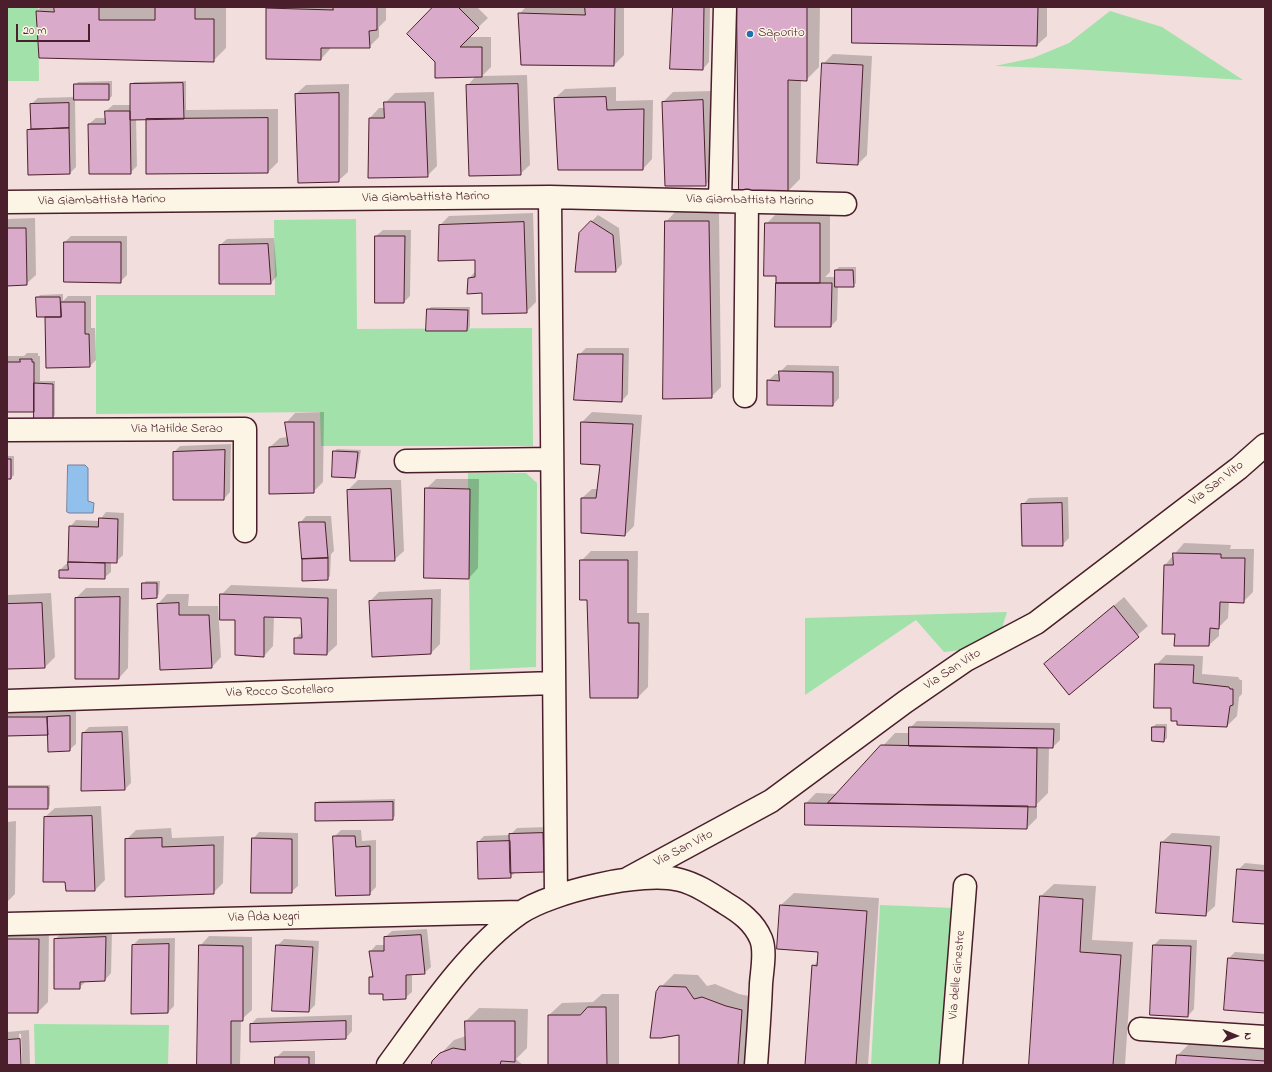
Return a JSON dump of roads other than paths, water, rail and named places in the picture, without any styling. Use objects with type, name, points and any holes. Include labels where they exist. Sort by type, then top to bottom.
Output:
[{"type":"street","points":[[720,200],[725,7]]},
{"type":"street","points":[[550,197],[556,896]]},
{"type":"street","name":"Via Giambattista Marino","points":[[7,202],[550,197],[845,204]]},
{"type":"street","points":[[745,396],[747,201]]},
{"type":"street","name":"Via Matilde Serao","points":[[7,430],[245,429],[245,531]]},
{"type":"street","name":"Via San Vito","points":[[629,878],[771,801],[905,702],[966,660],[1036,623],[1239,468],[1265,445]]},
{"type":"street","points":[[406,461],[552,459]]},
{"type":"street","name":"Via Rocco Scotellaro","points":[[7,701],[554,683]]},
{"type":"street","name":"Via San Vito","points":[[388,1065],[468,961],[494,934],[521,912],[556,896],[629,878],[656,876],[680,880],[714,896],[739,912],[753,925],[761,940],[763,958],[756,1065]]},
{"type":"street","name":"Via delle Ginestre","points":[[951,1065],[965,886]]},
{"type":"street","name":"Via Ada Negri","points":[[7,924],[521,912]]},
{"type":"street","points":[[1140,1029],[1265,1038]]},
{"type":"water","points":[[68,465],[85,465],[88,468],[88,501],[94,503],[93,513],[67,512]]},
{"type":"place","name":"Saporito","points":[[750,34]]}]
